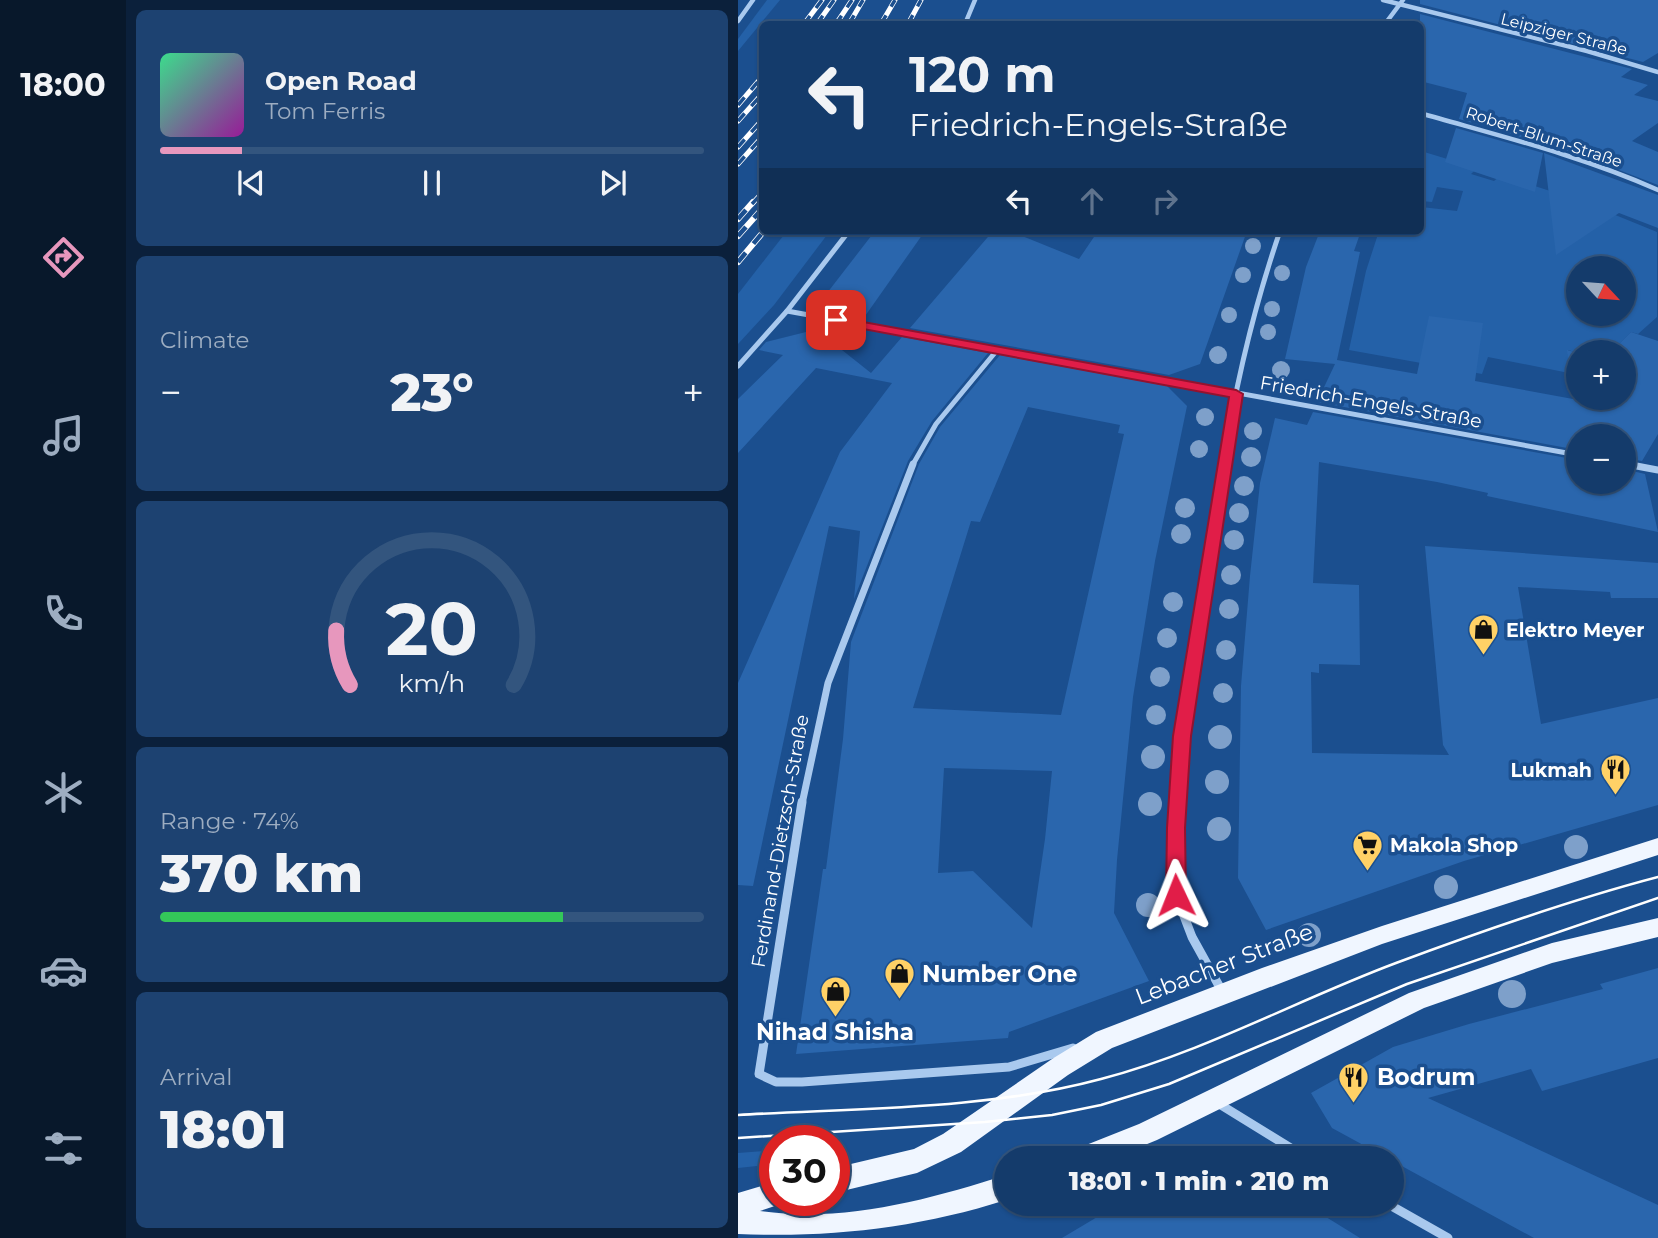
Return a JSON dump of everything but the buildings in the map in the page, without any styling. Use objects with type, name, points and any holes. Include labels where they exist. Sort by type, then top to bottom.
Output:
[{"type":"main road","name":"Lebacher Straße","points":[[850,1177],[917,1161],[952,1143],[1059,1067],[1104,1040],[1381,935],[1657,846]]},
{"type":"main road","points":[[1115,1146],[1417,1000],[1552,953],[1657,927]]},
{"type":"main road","points":[[738,1221],[804,1228],[903,1215],[994,1190]]},
{"type":"main road","points":[[738,1206],[759,1199]]},
{"type":"street","points":[[738,21],[753,0]]},
{"type":"street","points":[[966,21],[975,0]]},
{"type":"street","name":"Leipziger Straße","points":[[1383,0],[1587,51],[1657,72]]},
{"type":"street","points":[[1387,21],[1404,0]]},
{"type":"street","name":"Robert-Blum-Straße","points":[[1424,114],[1577,158],[1616,171],[1657,190]]},
{"type":"street","points":[[738,366],[787,311],[846,235]]},
{"type":"street","points":[[1223,993],[1192,937],[1176,895],[1175,863],[1182,736],[1236,394],[1267,269],[1279,235]]},
{"type":"street","name":"Friedrich-Engels-Straße","points":[[787,311],[1566,453]]},
{"type":"street","name":"Ferdinand-Dietzsch-Straße","points":[[998,349],[936,424],[917,453],[828,683],[808,766],[759,1074],[775,1082],[802,1082],[1009,1067],[1104,1040]]},
{"type":"street","points":[[1636,466],[1657,470]]},
{"type":"street","points":[[1213,1099],[1288,1146]]},
{"type":"street","points":[[1404,1213],[1448,1238]]},
{"type":"shaded area","points":[[767,0],[780,0],[763,21],[759,21],[759,26],[738,51],[738,39]]},
{"type":"shaded area","points":[[1424,152],[1477,168],[1471,174],[1494,181],[1501,175],[1581,201],[1657,232],[1657,317],[1638,334],[1631,332],[1623,340],[1566,340],[1566,372],[1488,357],[1482,374],[1349,350],[1366,271],[1378,235],[1424,235],[1424,207],[1457,211],[1463,191],[1437,187],[1432,202],[1424,201]]},
{"type":"shaded area","points":[[784,235],[827,235],[774,305],[738,344],[738,294]]},
{"type":"shaded area","points":[[759,1151],[759,1166],[738,1168],[738,1153]]},
{"type":"tram line","points":[[738,1115],[967,1102],[1012,1097],[1101,1079],[1177,1055],[1428,951],[1559,906],[1658,877]]},
{"type":"tram line","points":[[738,1138],[985,1122],[1052,1115],[1101,1105],[1169,1084],[1407,984],[1658,898]]},
{"type":"railway","points":[[806,21],[822,0]]},
{"type":"railway","points":[[819,21],[834,0]]},
{"type":"railway","points":[[838,21],[852,0]]},
{"type":"railway","points":[[851,21],[863,0]]},
{"type":"railway","points":[[883,21],[895,0]]},
{"type":"railway","points":[[910,21],[921,0]]},
{"type":"railway","points":[[738,105],[759,80]]},
{"type":"railway","points":[[738,121],[759,97]]},
{"type":"railway","points":[[738,147],[759,123]]},
{"type":"railway","points":[[738,164],[759,140]]},
{"type":"railway","points":[[752,204],[759,196]]},
{"type":"railway","points":[[738,219],[753,202]]},
{"type":"railway","points":[[738,236],[759,212]]},
{"type":"railway","points":[[738,262],[761,235]]},
{"type":"place","name":"Elektro Meyer","points":[[1483,657]]},
{"type":"place","name":"Lukmah","points":[[1615,797]]},
{"type":"place","name":"Makola Shop","points":[[1367,872]]},
{"type":"place","name":"Number One","points":[[899,1001]]},
{"type":"place","name":"Nihad Shisha","points":[[835,1018]]},
{"type":"place","name":"Bodrum","points":[[1354,1104]]},
{"type":"route","points":[[836,320],[1236,394],[1230,418],[1182,736],[1176,828],[1176,895]]}]
